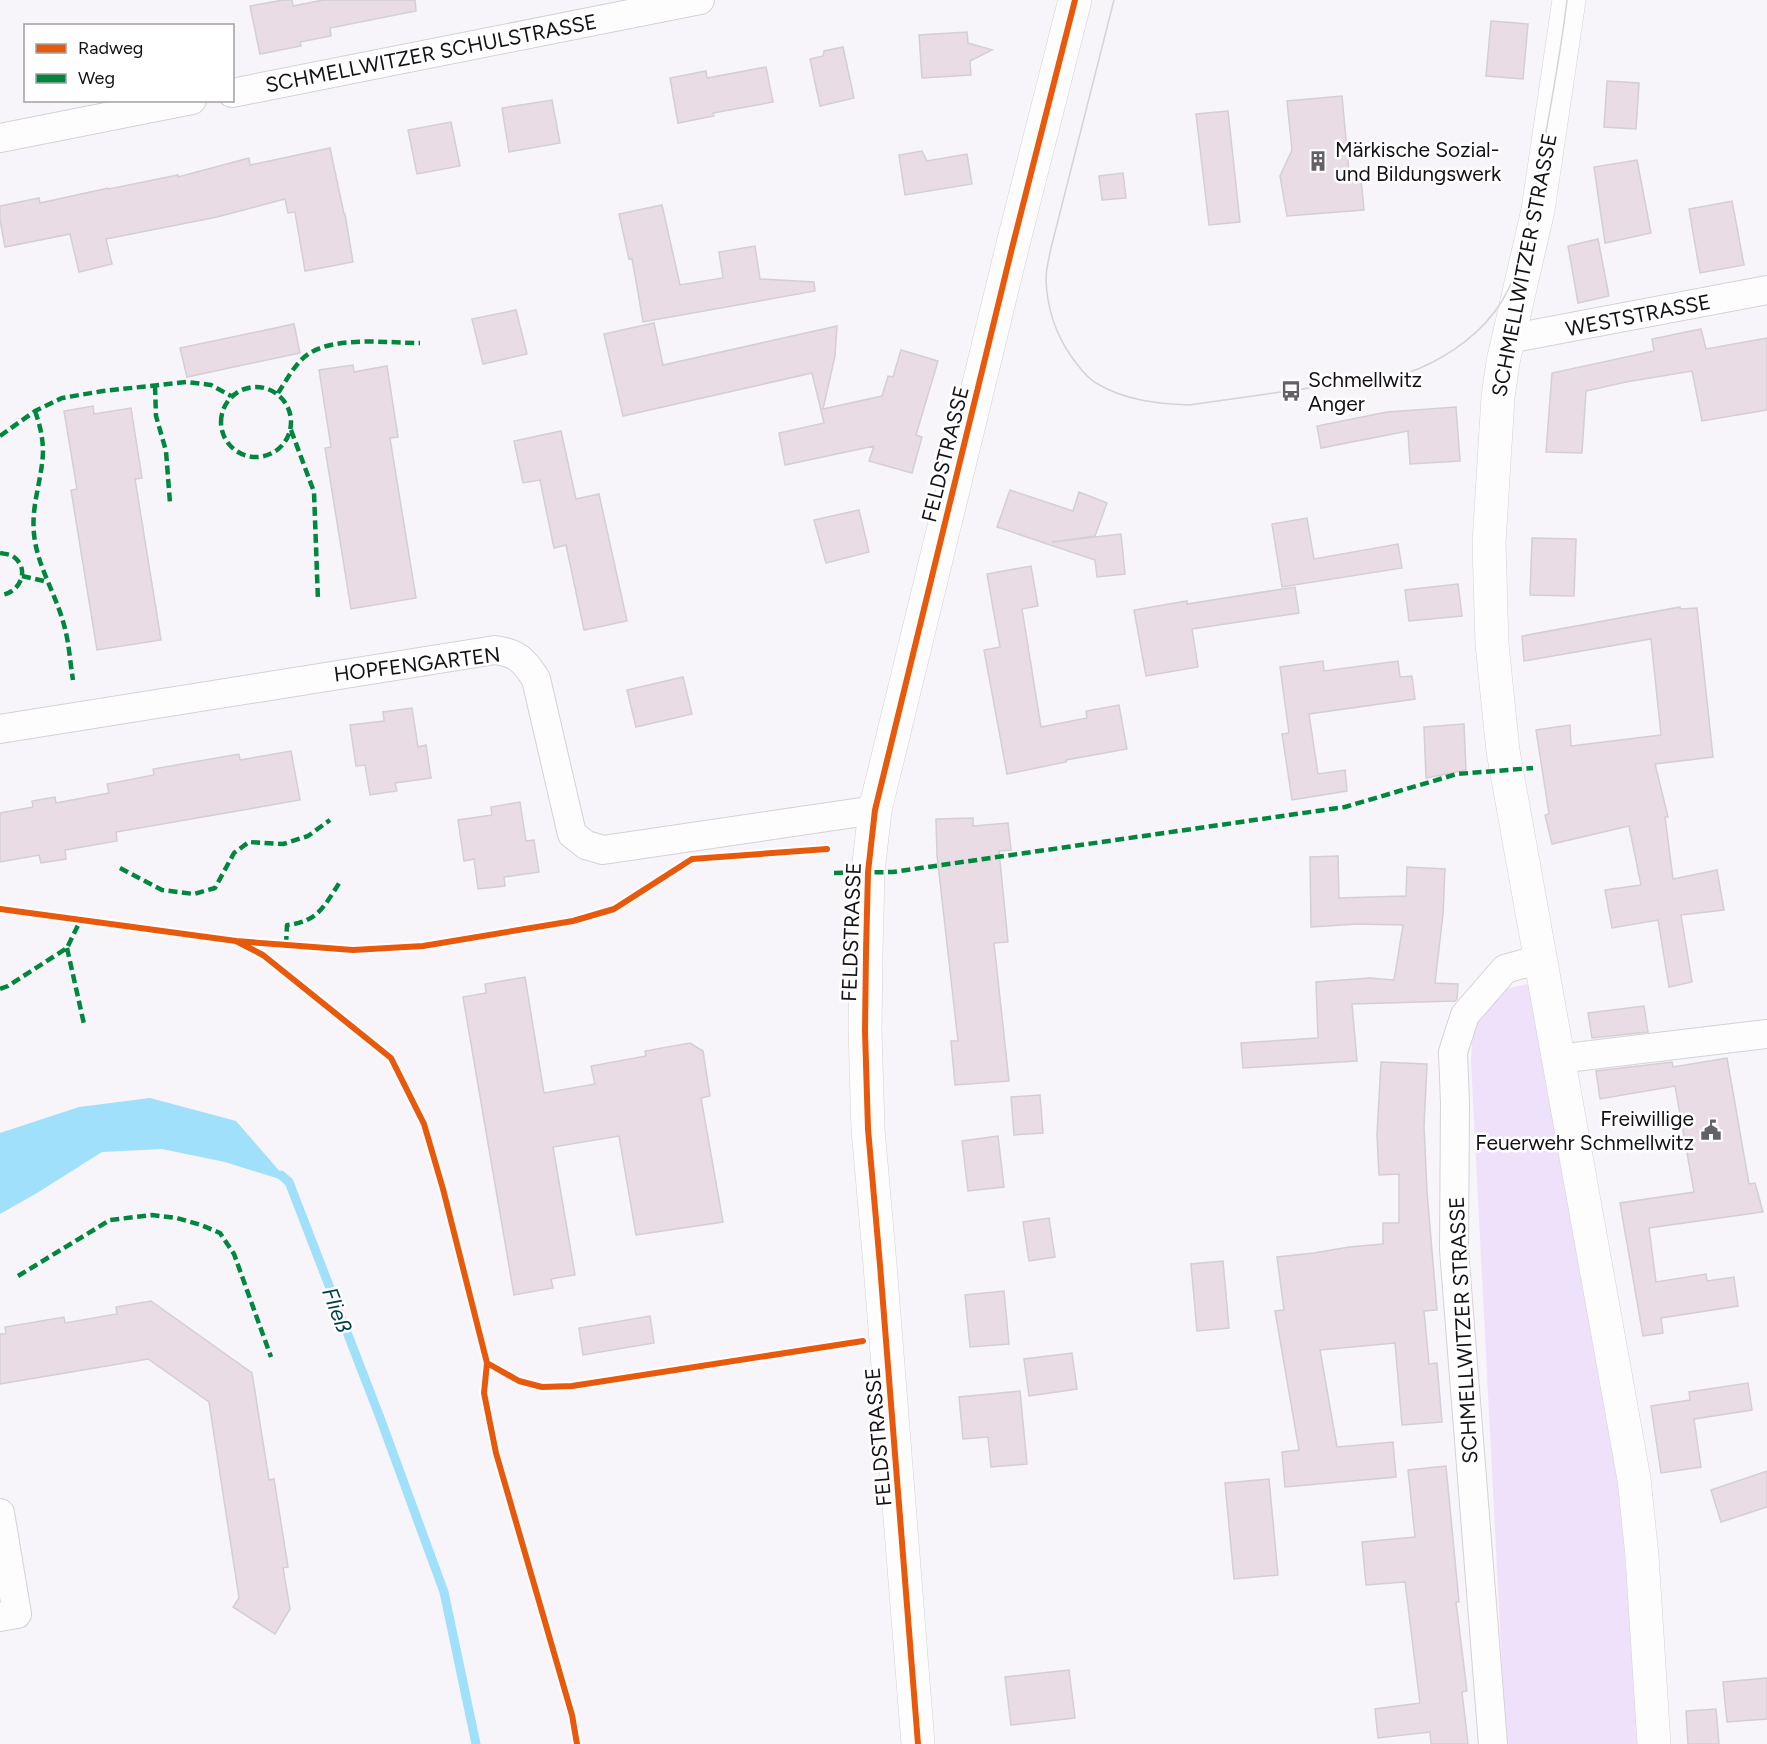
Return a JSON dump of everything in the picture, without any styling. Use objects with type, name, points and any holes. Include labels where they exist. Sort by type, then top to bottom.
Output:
[{"type":"street","name":"SCHMELLWITZER SCHULSTRASSE","points":[[234,93],[700,0]]},
{"type":"street","name":"FELDSTRASSE","points":[[918,1744],[868,1129],[865,1030],[868,872],[875,810],[1075,0]]},
{"type":"street","name":"SCHMELLWITZER STRASSE","points":[[1569,0],[1538,210],[1508,339],[1498,397],[1489,543],[1492,644],[1503,751],[1634,1479],[1642,1556],[1654,1744]]},
{"type":"street","points":[[0,138],[182,102]]},
{"type":"street","name":"WESTSTRASSE","points":[[1508,339],[1767,290]]},
{"type":"street","name":"HOPFENGARTEN","points":[[0,729],[495,650],[508,651],[519,657],[536,679],[572,834],[586,845],[603,850],[875,810]]},
{"type":"street","name":"SCHMELLWITZER STRASSE","points":[[1492,1744],[1454,1250],[1455,1104],[1452,1052],[1465,1016],[1505,969],[1540,960]]},
{"type":"street","points":[[1558,1059],[1767,1034]]},
{"type":"street","points":[[0,1513],[17,1614],[0,1617]]},
{"type":"shaded area","points":[[1527,984],[1535,996],[1619,1485],[1640,1744],[1506,1744],[1471,1062],[1473,1024],[1495,991]]},
{"type":"water","points":[[150,1098],[236,1121],[289,1182],[225,1162],[162,1149],[102,1152],[0,1214],[0,1133],[79,1107]]},
{"type":"building","points":[[292,0],[293,6],[323,0],[415,0],[416,11],[330,28],[331,36],[300,42],[301,46],[260,54],[250,6]]},
{"type":"building","points":[[1491,21],[1528,24],[1523,79],[1486,76]]},
{"type":"building","points":[[967,32],[968,43],[992,50],[970,61],[971,75],[922,78],[919,35]]},
{"type":"building","points":[[843,47],[854,98],[820,106],[810,59],[823,56],[824,51]]},
{"type":"building","points":[[766,67],[773,102],[713,113],[714,116],[678,123],[670,78],[706,71],[707,78]]},
{"type":"building","points":[[1607,81],[1639,83],[1636,129],[1604,127]]},
{"type":"building","name":"Märkische Sozial- und Bildungswerk","points":[[1342,96],[1349,172],[1361,179],[1364,210],[1287,216],[1280,176],[1292,150],[1287,101]]},
{"type":"building","points":[[552,100],[560,143],[509,152],[502,108]]},
{"type":"building","points":[[1228,111],[1240,222],[1209,225],[1196,114]]},
{"type":"building","points":[[451,122],[460,166],[417,174],[408,130]]},
{"type":"building","points":[[330,148],[353,262],[305,271],[295,212],[288,213],[285,199],[217,217],[106,239],[112,264],[79,272],[70,234],[5,247],[0,206],[39,198],[40,203],[108,188],[178,175],[178,177],[249,158],[250,165]]},
{"type":"building","points":[[922,151],[927,161],[967,154],[972,184],[905,195],[899,155]]},
{"type":"building","points":[[1637,160],[1651,233],[1605,243],[1594,167]]},
{"type":"building","points":[[1123,173],[1126,198],[1102,200],[1099,176]]},
{"type":"building","points":[[1732,201],[1744,265],[1700,273],[1689,209]]},
{"type":"building","points":[[662,205],[680,285],[723,278],[719,252],[755,246],[760,279],[814,282],[815,291],[643,322],[632,258],[629,259],[619,214]]},
{"type":"building","points":[[1598,239],[1609,296],[1578,303],[1568,246]]},
{"type":"building","points":[[516,310],[527,354],[483,364],[472,319]]},
{"type":"building","points":[[654,323],[663,365],[837,326],[835,356],[823,409],[882,396],[888,376],[893,377],[901,350],[938,361],[916,435],[922,437],[912,473],[869,461],[874,446],[785,465],[779,433],[824,423],[812,373],[623,416],[604,334]]},
{"type":"building","points":[[294,324],[300,353],[187,377],[180,348]]},
{"type":"building","points":[[1701,329],[1706,349],[1767,338],[1767,410],[1702,421],[1692,371],[1626,382],[1586,391],[1582,453],[1546,452],[1552,373],[1654,351],[1652,339]]},
{"type":"building","points":[[353,365],[354,372],[387,366],[398,437],[390,438],[416,598],[351,609],[325,448],[331,447],[319,370]]},
{"type":"building","points":[[93,406],[94,414],[131,408],[142,478],[135,479],[161,640],[97,650],[71,490],[77,489],[64,411]]},
{"type":"building","points":[[1456,407],[1460,461],[1410,464],[1408,431],[1321,448],[1317,426],[1387,412]]},
{"type":"building","points":[[561,431],[576,499],[599,494],[627,621],[584,630],[566,545],[554,548],[540,480],[523,483],[514,441]]},
{"type":"building","points":[[1010,490],[1073,511],[1079,492],[1107,503],[1095,536],[1052,542],[1121,534],[1125,574],[1097,577],[1095,560],[997,527]]},
{"type":"building","points":[[859,510],[869,552],[826,563],[814,520]]},
{"type":"building","points":[[1307,518],[1314,559],[1398,544],[1402,568],[1282,587],[1272,524]]},
{"type":"building","points":[[1532,538],[1576,539],[1574,596],[1530,595]]},
{"type":"building","points":[[1031,566],[1038,606],[1022,609],[1041,727],[1087,718],[1086,711],[1119,705],[1127,749],[1007,774],[984,650],[1000,647],[987,574]]},
{"type":"building","points":[[1458,584],[1462,616],[1409,621],[1405,590]]},
{"type":"building","points":[[1295,587],[1299,613],[1192,629],[1198,667],[1146,676],[1134,610]]},
{"type":"building","points":[[1680,607],[1680,609],[1697,608],[1713,757],[1655,764],[1668,817],[1665,817],[1673,879],[1717,870],[1724,910],[1681,915],[1692,982],[1669,987],[1658,920],[1612,928],[1605,890],[1641,885],[1629,826],[1552,844],[1545,815],[1549,814],[1536,730],[1570,725],[1571,746],[1661,735],[1651,639],[1524,661],[1522,636]]},
{"type":"building","points":[[1323,661],[1324,671],[1398,661],[1400,677],[1412,676],[1415,699],[1309,714],[1318,774],[1345,770],[1347,791],[1292,800],[1282,734],[1289,733],[1280,667]]},
{"type":"building","points":[[683,677],[692,714],[636,727],[627,690]]},
{"type":"building","points":[[412,708],[418,747],[426,745],[431,778],[395,783],[397,791],[370,795],[365,765],[356,766],[350,725],[384,721],[383,712]]},
{"type":"building","points":[[1464,724],[1466,770],[1426,778],[1424,727]]},
{"type":"building","points":[[291,751],[300,800],[116,832],[117,841],[65,850],[66,859],[41,863],[39,855],[0,862],[0,813],[33,807],[32,801],[55,797],[56,803],[109,793],[107,784],[154,775],[153,769],[239,754],[240,760]]},
{"type":"building","points":[[520,802],[526,841],[534,840],[539,872],[504,877],[505,886],[478,889],[474,859],[464,861],[458,820],[492,815],[491,807]]},
{"type":"building","points":[[973,818],[973,826],[1008,823],[1011,850],[999,851],[1008,942],[994,943],[1009,1081],[955,1085],[951,1041],[958,1041],[937,855],[936,819]]},
{"type":"building","points":[[1338,856],[1339,898],[1406,896],[1407,867],[1445,869],[1443,914],[1435,983],[1458,984],[1457,999],[1455,1001],[1352,1004],[1357,1061],[1243,1068],[1241,1043],[1318,1038],[1316,982],[1370,978],[1394,980],[1403,925],[1358,924],[1311,927],[1310,857]]},
{"type":"building","points":[[525,977],[544,1093],[595,1084],[591,1066],[646,1056],[645,1051],[690,1043],[703,1051],[710,1096],[701,1098],[723,1222],[636,1235],[619,1136],[553,1147],[575,1275],[551,1279],[553,1288],[514,1295],[463,997],[486,993],[485,984]]},
{"type":"building","points":[[1644,1006],[1648,1032],[1592,1038],[1588,1013]]},
{"type":"building","points":[[1727,1058],[1749,1184],[1755,1183],[1763,1212],[1649,1228],[1656,1282],[1706,1274],[1707,1281],[1734,1277],[1738,1306],[1661,1318],[1663,1333],[1643,1336],[1620,1203],[1694,1192],[1675,1086],[1600,1099],[1596,1071],[1672,1062],[1673,1067]]},
{"type":"building","points":[[1381,1062],[1427,1064],[1424,1126],[1437,1310],[1424,1311],[1429,1364],[1437,1363],[1442,1422],[1402,1425],[1395,1343],[1320,1350],[1337,1447],[1393,1442],[1396,1477],[1285,1487],[1282,1452],[1299,1450],[1275,1311],[1284,1310],[1277,1257],[1383,1244],[1383,1223],[1399,1223],[1399,1174],[1379,1175],[1377,1135]]},
{"type":"building","points":[[1040,1095],[1043,1133],[1014,1135],[1011,1097]]},
{"type":"building","points":[[998,1136],[1004,1187],[968,1191],[962,1141]]},
{"type":"building","points":[[1049,1218],[1055,1257],[1029,1261],[1023,1222]]},
{"type":"building","points":[[1223,1261],[1229,1328],[1197,1331],[1191,1264]]},
{"type":"building","points":[[1004,1291],[1009,1344],[970,1347],[965,1295]]},
{"type":"building","points":[[151,1301],[252,1373],[269,1480],[274,1479],[288,1567],[283,1568],[290,1609],[275,1634],[233,1607],[239,1598],[209,1402],[148,1359],[0,1384],[0,1334],[6,1334],[5,1327],[64,1317],[65,1323],[117,1314],[116,1307]]},
{"type":"building","points":[[650,1316],[654,1343],[583,1355],[579,1328]]},
{"type":"building","points":[[1072,1353],[1077,1389],[1029,1396],[1024,1359]]},
{"type":"building","points":[[1748,1383],[1752,1410],[1694,1419],[1701,1467],[1661,1473],[1651,1406],[1690,1400],[1689,1392]]},
{"type":"building","points":[[1020,1391],[1027,1464],[991,1467],[988,1437],[963,1439],[959,1397]]},
{"type":"building","points":[[1446,1466],[1459,1602],[1456,1602],[1467,1691],[1462,1692],[1468,1744],[1431,1744],[1430,1732],[1378,1738],[1375,1709],[1420,1703],[1405,1582],[1366,1585],[1362,1542],[1415,1537],[1408,1470]]},
{"type":"building","points":[[1767,1471],[1767,1507],[1721,1522],[1711,1490]]},
{"type":"building","points":[[1269,1479],[1278,1575],[1234,1579],[1225,1483]]},
{"type":"building","points":[[1069,1670],[1075,1718],[1011,1725],[1005,1677]]},
{"type":"building","points":[[1767,1678],[1767,1719],[1727,1722],[1723,1682]]},
{"type":"building","points":[[1716,1709],[1719,1744],[1688,1744],[1686,1711]]},
{"type":"waterway","name":"Fließ","points":[[281,1175],[289,1182],[444,1592],[476,1744]]},
{"type":"tram line","points":[[1114,0],[1051,248],[1046,275],[1048,300],[1056,329],[1065,347],[1092,381],[1129,397],[1165,404],[1189,405],[1399,375],[1418,369],[1454,350],[1486,323],[1510,286],[1526,240],[1554,88],[1567,0]]},
{"type":"marked path","points":[[278,393],[300,361],[321,348],[348,342],[420,343]]},
{"type":"marked path","points":[[0,436],[35,411],[62,398],[187,382],[211,385],[231,396]]},
{"type":"marked path","points":[[155,386],[156,416],[166,451],[170,503]]},
{"type":"marked path","points":[[263,387],[276,393],[285,402],[289,408],[291,422],[289,436],[281,447],[270,455],[249,457],[231,447],[223,436],[221,415],[231,397],[242,389],[263,387]]},
{"type":"marked path","points":[[35,411],[41,432],[43,452],[34,513],[34,534],[39,557],[64,625],[73,680]]},
{"type":"marked path","points":[[291,430],[314,492],[318,601]]},
{"type":"marked path","points":[[0,553],[14,557],[22,568],[17,586],[7,594],[0,595]]},
{"type":"marked path","points":[[22,576],[48,582]]},
{"type":"marked path","points":[[834,873],[893,872],[1345,807],[1457,774],[1533,768]]},
{"type":"marked path","points":[[120,868],[162,890],[194,894],[215,888],[234,853],[249,842],[283,844],[308,836],[330,820]]},
{"type":"marked path","points":[[286,945],[287,925],[313,916],[340,882]]},
{"type":"marked path","points":[[0,989],[67,948],[81,919]]},
{"type":"marked path","points":[[67,948],[84,1024]]},
{"type":"marked path","points":[[18,1276],[110,1220],[152,1215],[177,1218],[201,1225],[220,1233],[234,1254],[271,1357]]},
{"type":"cycle path","points":[[918,1744],[868,1129],[865,1031],[868,872],[875,810],[1075,0]]},
{"type":"cycle path","points":[[0,909],[236,941],[353,950],[423,946],[573,921],[614,909],[692,859],[827,849]]},
{"type":"cycle path","points":[[236,941],[263,955],[391,1058],[424,1124],[443,1189],[487,1363],[484,1393],[496,1453],[572,1715],[577,1744]]},
{"type":"cycle path","points":[[487,1363],[519,1381],[542,1387],[572,1386],[863,1341]]},
{"type":"place","name":"Märkische Sozial- und Bildungswerk","points":[[1318,161]]},
{"type":"place","name":"Schmellwitz Anger","points":[[1291,391]]},
{"type":"place","name":"Freiwillige Feuerwehr Schmellwitz","points":[[1711,1130]]}]
